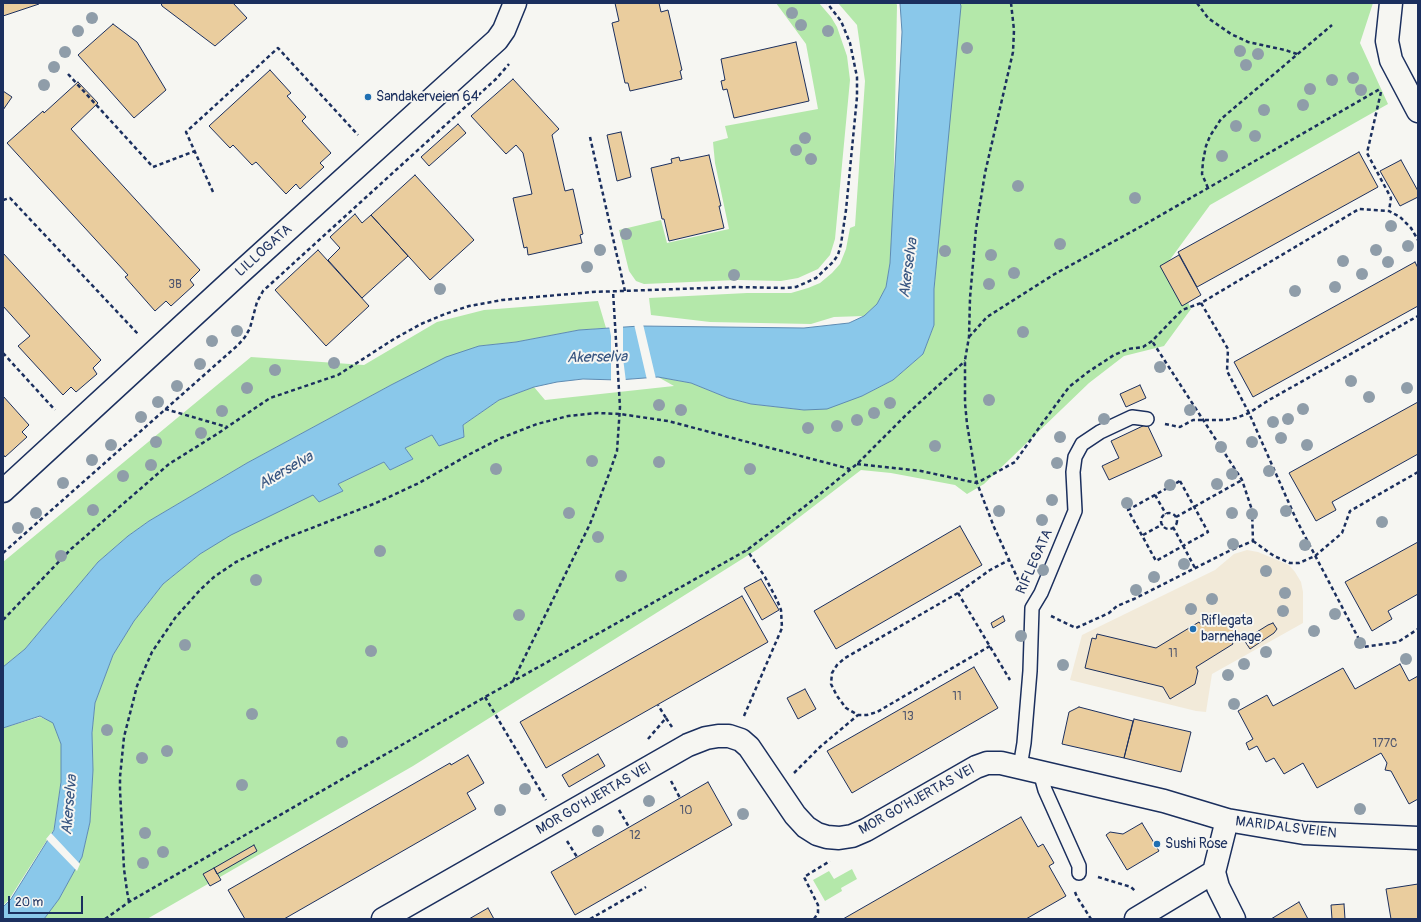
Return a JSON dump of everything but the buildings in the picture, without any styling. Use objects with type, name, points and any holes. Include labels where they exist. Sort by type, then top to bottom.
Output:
[{"type":"street","name":"LILLOGATA","points":[[3,491],[492,44],[504,30],[515,3]]},
{"type":"street","points":[[1391,3],[1387,41],[1391,60],[1418,111]]},
{"type":"street","name":"MOR GO’HJERTAS VEI","points":[[383,919],[688,745],[706,738],[730,736],[740,740],[749,747],[758,758],[795,816],[816,834],[833,838],[852,836],[866,830],[976,767],[987,763],[1001,763],[1164,801],[1227,820]]},
{"type":"street","name":"MARIDALSVEIEN","points":[[1214,872],[1227,820],[1304,833],[1418,838]]},
{"type":"street","points":[[1142,916],[1214,872],[1218,887],[1234,919]]},
{"type":"lane","name":"RIFLEGATA","points":[[1030,770],[1027,710],[1032,608],[1041,593],[1075,511],[1073,472],[1075,457],[1082,444],[1100,432],[1132,417],[1147,419]]},
{"type":"lane","points":[[1030,770],[1045,790],[1079,866],[1079,873]]},
{"type":"path","points":[[3,620],[71,549],[169,464],[227,428],[270,398],[338,375],[400,335],[421,324],[469,306],[502,300],[613,291],[736,287],[785,288],[806,284],[816,278],[825,271],[838,255],[844,229],[857,97],[854,61],[846,32],[841,21],[827,3]]},
{"type":"path","points":[[1011,3],[1014,30],[1013,52],[985,173],[976,229],[970,298],[969,337],[965,360],[965,403],[967,424],[977,483],[994,527],[1032,608],[1076,628],[1109,613],[1117,606],[1134,599],[1229,551],[1253,541]]},
{"type":"path","points":[[1196,3],[1208,18],[1231,34],[1248,42],[1297,54]]},
{"type":"path","points":[[1208,188],[1202,174],[1202,161],[1206,146],[1214,128],[1230,111],[1332,25]]},
{"type":"path","points":[[213,192],[186,132],[278,48],[358,136]]},
{"type":"path","points":[[3,553],[245,337],[250,328],[256,302],[263,291],[496,79],[509,64]]},
{"type":"path","points":[[68,74],[153,167],[194,151]]},
{"type":"path","points":[[969,337],[987,317],[1053,275],[1381,89],[1367,153],[1391,198],[1389,211]]},
{"type":"path","points":[[590,137],[625,291]]},
{"type":"path","points":[[3,200],[10,198],[154,353]]},
{"type":"path","points":[[857,464],[921,471],[977,483],[1015,462],[1040,425],[1069,387],[1088,372],[1114,355],[1128,349],[1143,347],[1152,341],[1182,310],[1201,303],[1360,209],[1389,211],[1400,217],[1411,228],[1418,240]]},
{"type":"path","points":[[513,682],[590,524],[610,474],[617,451],[620,407],[613,291]]},
{"type":"path","points":[[1201,303],[1228,349],[1227,371],[1249,413],[1296,519],[1363,647],[1398,642],[1418,629]]},
{"type":"path","points":[[1147,419],[1156,420],[1168,426],[1180,427],[1193,420],[1203,421],[1236,418],[1249,413],[1269,400],[1418,316]]},
{"type":"path","points":[[1152,341],[1242,480],[1252,510],[1253,541]]},
{"type":"path","points":[[3,353],[59,415]]},
{"type":"path","points":[[105,919],[129,902],[485,697],[747,550],[804,507],[857,464],[906,415],[965,360]]},
{"type":"path","points":[[165,409],[227,428]]},
{"type":"path","points":[[129,902],[124,870],[120,790],[122,750],[126,726],[137,686],[152,652],[175,618],[200,590],[224,569],[247,556],[286,538],[409,488],[470,454],[517,431],[556,418],[568,416],[597,413],[620,414],[668,421],[850,469]]},
{"type":"path","points":[[1253,541],[1274,556],[1290,563],[1299,563],[1315,556],[1342,533],[1350,511],[1418,472]]},
{"type":"path","points":[[1176,517],[1242,480]]},
{"type":"path","points":[[1180,481],[1194,507],[1208,532],[1156,560],[1128,510],[1180,481]]},
{"type":"path","points":[[1155,495],[1166,514]]},
{"type":"path","points":[[1170,513],[1176,517],[1176,524],[1173,527],[1166,528],[1163,524],[1162,517],[1170,513]]},
{"type":"path","points":[[1143,535],[1163,524]]},
{"type":"path","points":[[1173,527],[1195,568]]},
{"type":"path","points":[[743,718],[782,628],[781,610],[777,600],[765,577],[747,550]]},
{"type":"path","points":[[990,646],[877,712],[867,715],[858,715],[846,708],[837,696],[832,684],[832,673],[837,665],[845,658],[958,593],[990,570],[1009,560]]},
{"type":"path","points":[[958,593],[1027,710]]},
{"type":"path","points":[[485,697],[549,805]]},
{"type":"path","points":[[658,705],[670,726]]},
{"type":"path","points":[[790,778],[820,747],[858,715]]},
{"type":"path","points":[[647,740],[666,718]]},
{"type":"path","points":[[670,781],[680,798]]},
{"type":"path","points":[[616,805],[629,827]]},
{"type":"path","points":[[564,836],[577,857]]},
{"type":"path","points":[[814,919],[818,913],[818,905],[804,877],[834,859]]},
{"type":"path","points":[[1091,919],[1077,897],[1074,884],[1079,873],[1131,887],[1136,892],[1142,916]]},
{"type":"path","points":[[590,919],[646,887]]},
{"type":"shaded area","name":"Riflegata barnehage","points":[[1247,550],[1258,552],[1289,565],[1295,572],[1301,582],[1303,592],[1303,623],[1212,674],[1206,712],[1196,711],[1070,680],[1082,635],[1215,570],[1234,554]]},
{"type":"green space","points":[[776,3],[819,3],[837,27],[847,56],[850,80],[835,239],[830,255],[818,269],[798,278],[781,281],[737,280],[644,284],[636,281],[629,271],[619,230],[661,220],[667,243],[729,229],[715,163],[713,142],[728,138],[725,126],[818,109],[806,44]]},
{"type":"green space","points":[[838,3],[896,3],[897,5],[893,215],[890,263],[886,287],[877,304],[864,316],[834,317],[811,324],[710,322],[651,315],[649,298],[747,293],[791,293],[820,283],[840,264],[846,249],[850,228],[855,226],[865,81],[857,25]]},
{"type":"green space","points":[[960,3],[1373,3],[1360,43],[1388,104],[1210,205],[1169,261],[1191,309],[1164,346],[1124,356],[1089,383],[984,484],[967,494],[955,485],[891,473],[861,470],[758,549],[413,766],[147,919],[44,919],[59,899],[82,857],[90,822],[93,770],[92,734],[95,703],[113,655],[134,621],[163,584],[200,554],[231,534],[313,494],[319,502],[343,491],[338,484],[384,462],[390,470],[413,459],[405,448],[433,435],[439,446],[464,436],[463,425],[499,400],[534,387],[545,400],[674,386],[658,377],[691,383],[728,398],[751,404],[804,410],[862,396],[893,380],[923,354],[934,325],[934,289]]},
{"type":"green space","points":[[598,301],[606,328],[579,330],[516,342],[479,346],[391,385],[247,463],[149,521],[128,536],[98,562],[25,649],[3,667],[3,562],[251,357],[364,365],[437,322],[484,310]]},
{"type":"green space","points":[[40,717],[53,722],[61,743],[61,781],[54,829],[10,898],[3,906],[3,728]]},
{"type":"green space","points":[[852,869],[857,879],[841,888],[842,891],[825,901],[813,880],[829,871],[834,879]]},
{"type":"water","name":"Akerselva","points":[[900,3],[960,3],[961,6],[934,289],[934,325],[923,354],[893,380],[862,396],[827,409],[804,410],[751,404],[728,398],[691,383],[658,377],[618,380],[583,379],[557,382],[534,387],[499,400],[463,425],[464,437],[439,446],[432,435],[405,448],[413,459],[390,470],[384,462],[338,484],[343,491],[319,502],[313,495],[231,535],[200,554],[163,584],[134,621],[113,655],[95,703],[92,733],[93,770],[90,822],[82,857],[59,899],[44,919],[3,919],[3,907],[11,899],[54,830],[61,782],[61,744],[53,723],[40,716],[3,728],[3,667],[25,649],[98,562],[128,536],[149,521],[247,463],[391,385],[446,357],[479,346],[516,342],[579,330],[640,326],[804,328],[849,323],[864,316],[877,304],[886,287],[890,263],[902,32]]},
{"type":"pier","points":[[634,324],[643,324],[656,379],[647,380]]},
{"type":"pier","points":[[623,325],[623,358],[626,382],[611,382],[611,336],[609,326]]},
{"type":"pier","points":[[51,833],[80,864],[77,871],[46,839]]},
{"type":"place","name":"Sandakerveien 64","points":[[368,97]]},
{"type":"place","name":"Riflegata barnehage","points":[[1193,629]]},
{"type":"place","name":"Sushi Rose","points":[[1157,844]]}]
